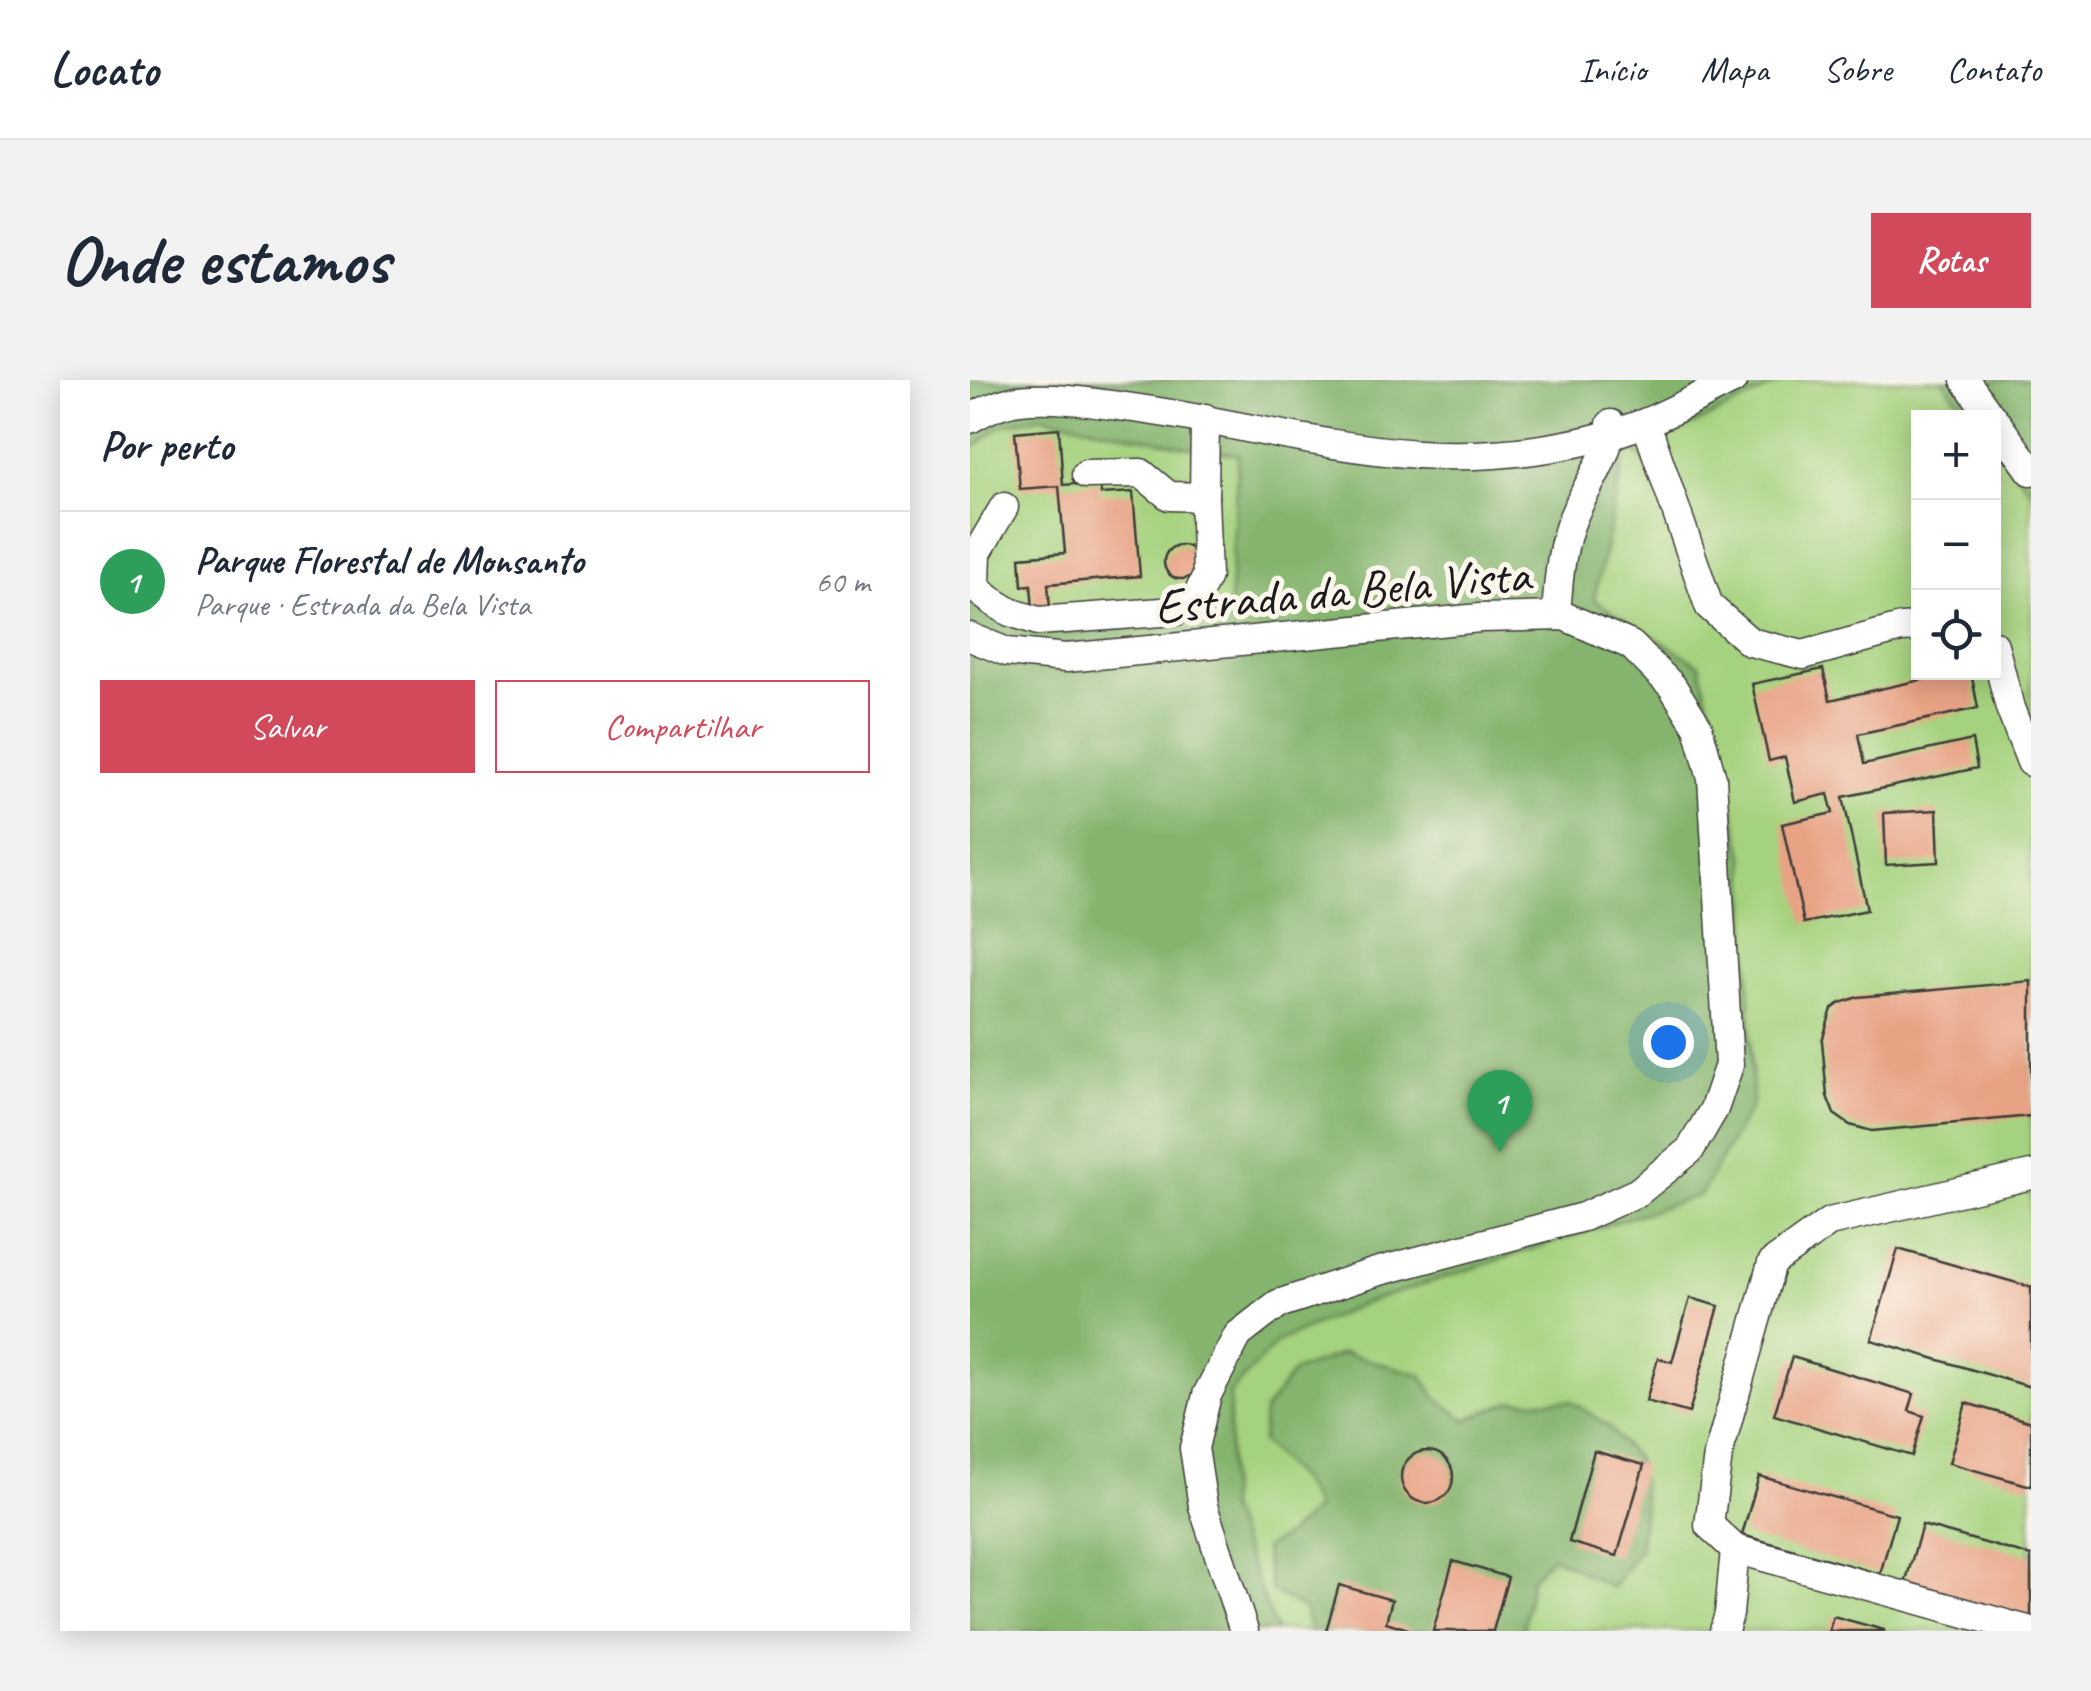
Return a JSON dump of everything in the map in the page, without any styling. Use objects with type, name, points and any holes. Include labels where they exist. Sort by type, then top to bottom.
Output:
[{"type":"street","points":[[970,418],[992,406],[1018,400],[1084,401],[1205,418],[1355,449],[1422,455],[1526,449],[1646,422],[1734,380]]},
{"type":"street","points":[[1965,380],[1987,410]]},
{"type":"street","points":[[1004,507],[977,553],[976,582],[980,592],[992,602],[1038,621],[1176,611],[1196,598],[1207,576],[1205,418]]},
{"type":"street","points":[[1646,422],[1709,606],[1750,642],[1803,655],[1911,627]]},
{"type":"street","points":[[1556,616],[1562,552],[1569,526],[1611,429]]},
{"type":"street","points":[[2001,429],[2031,471]]},
{"type":"street","points":[[1086,474],[1141,473],[1169,496],[1204,497]]},
{"type":"street","name":"Estrada da Bela Vista","points":[[970,637],[1007,652],[1066,658],[1480,618],[1556,616],[1576,620],[1631,645],[1672,686],[1698,727],[1712,778],[1730,1065],[1714,1109],[1690,1150],[1638,1192],[1583,1217],[1376,1272],[1278,1304],[1238,1334],[1207,1395],[1194,1448],[1203,1506],[1244,1631]]},
{"type":"street","points":[[2001,673],[2031,762]]},
{"type":"street","points":[[2031,1175],[1829,1222],[1772,1263],[1718,1455],[1710,1525],[1735,1549],[2031,1631]]},
{"type":"street","points":[[1724,1631],[1735,1549]]},
{"type":"green space","points":[[970,380],[2031,380],[2031,1631],[970,1631]]},
{"type":"green space","points":[[970,380],[1786,380],[1668,437],[1667,466],[1652,470],[1635,451],[1625,455],[1594,600],[1700,665],[1745,859],[1753,1103],[1700,1195],[1362,1304],[1278,1341],[1230,1393],[1228,1508],[1276,1631],[970,1631],[970,593],[1066,633],[1229,616],[1238,454],[1205,451],[1042,416],[1000,426],[970,451]]},
{"type":"green space","points":[[1942,380],[2031,380],[2031,492],[2001,455],[2001,410],[1966,410]]},
{"type":"green space","points":[[1344,1353],[1422,1375],[1436,1398],[1466,1420],[1512,1401],[1571,1401],[1608,1426],[1638,1462],[1644,1504],[1639,1550],[1612,1588],[1552,1556],[1531,1579],[1523,1631],[1310,1631],[1304,1609],[1271,1591],[1264,1548],[1286,1536],[1316,1509],[1301,1482],[1262,1442],[1264,1411],[1294,1371]]},
{"type":"building","points":[[1059,428],[1063,485],[1100,482],[1101,494],[1133,492],[1140,576],[1048,584],[1050,609],[1033,610],[1031,585],[1022,586],[1020,557],[1065,553],[1059,486],[1020,489],[1015,432]]},
{"type":"building","points":[[1181,545],[1193,550],[1198,562],[1193,574],[1181,579],[1169,574],[1164,562],[1169,550]]},
{"type":"building","points":[[1823,669],[1830,700],[1921,680],[1973,680],[1978,708],[1858,734],[1864,764],[1972,740],[1977,768],[1843,797],[1867,910],[1804,923],[1782,824],[1833,813],[1828,794],[1795,802],[1785,757],[1769,761],[1752,684]]},
{"type":"building","points":[[1937,810],[1939,862],[1886,865],[1884,813]]},
{"type":"building","points":[[2031,981],[2031,1116],[1872,1131],[1850,1125],[1834,1114],[1827,1096],[1822,1041],[1832,1009],[1840,1003],[1858,997]]},
{"type":"building","points":[[1898,1249],[2031,1287],[2031,1387],[1871,1340]]},
{"type":"building","points":[[1690,1298],[1719,1306],[1689,1413],[1646,1401],[1658,1358],[1672,1362]]},
{"type":"building","points":[[1792,1357],[1914,1394],[1909,1411],[1924,1416],[1912,1456],[1774,1415]]},
{"type":"building","points":[[1966,1403],[2031,1422],[2031,1486],[1949,1463]]},
{"type":"building","points":[[1427,1451],[1446,1458],[1453,1477],[1446,1496],[1427,1503],[1408,1496],[1401,1477],[1408,1458]]},
{"type":"building","points":[[1594,1451],[1644,1465],[1617,1556],[1569,1542]]},
{"type":"building","points":[[1759,1476],[1897,1515],[1880,1574],[1742,1535]]},
{"type":"building","points":[[1922,1525],[2031,1556],[2031,1620],[1905,1584]]},
{"type":"building","points":[[1453,1561],[1508,1577],[1493,1631],[1433,1631]]},
{"type":"building","points":[[1339,1585],[1392,1600],[1386,1622],[1414,1631],[1326,1631]]},
{"type":"building","points":[[1833,1616],[1884,1630],[1884,1631],[1829,1631]]},
{"type":"place","name":"Parque Florestal de Monsanto","points":[[1500,1152]]}]
